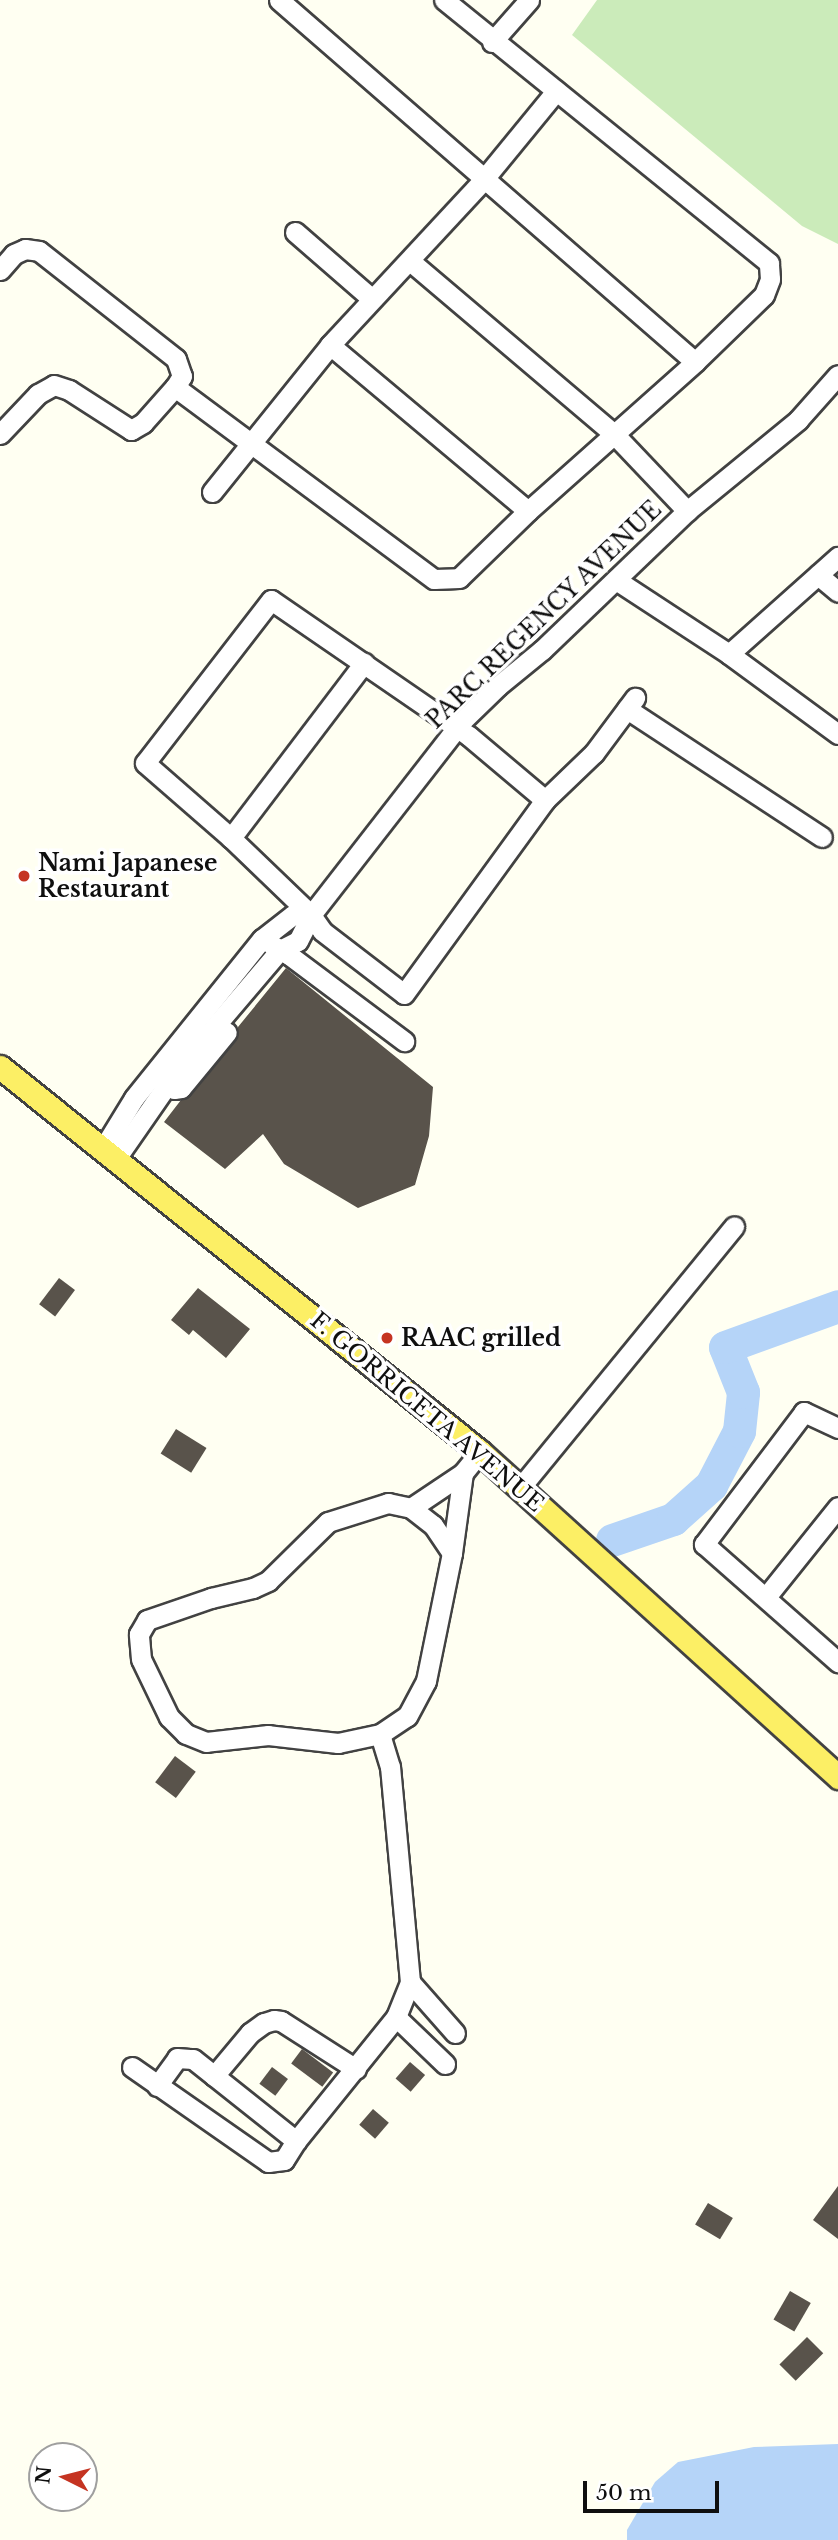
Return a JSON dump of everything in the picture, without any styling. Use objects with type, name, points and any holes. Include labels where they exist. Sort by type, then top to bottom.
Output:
[{"type":"main road","name":"F. GORRICETA AVENUE","points":[[0,1066],[480,1452],[838,1777]]},
{"type":"street","points":[[279,0],[695,362]]},
{"type":"street","points":[[175,387],[433,579],[459,578],[528,511],[695,362],[764,295],[771,279],[769,263],[492,42],[444,0]]},
{"type":"street","points":[[492,42],[529,0]]},
{"type":"street","points":[[212,492],[330,345],[484,179],[556,91]]},
{"type":"street","points":[[295,232],[371,298]]},
{"type":"street","points":[[0,270],[14,254],[25,249],[38,251],[176,359],[182,376],[143,423],[131,429],[69,390],[54,386],[37,394],[0,434]]},
{"type":"street","points":[[410,261],[615,435],[688,511]]},
{"type":"street","points":[[330,345],[528,511]]},
{"type":"street","name":"PARC REGENCY AVENUE","points":[[161,1079],[181,1088],[192,1076],[284,952],[298,941],[311,915],[458,728],[498,686],[542,650],[688,511],[798,420],[838,376]]},
{"type":"street","points":[[729,654],[838,557]]},
{"type":"street","points":[[818,575],[838,592]]},
{"type":"street","points":[[616,580],[729,654],[838,734]]},
{"type":"street","points":[[545,800],[458,728],[271,600],[145,763],[231,838],[311,915],[322,931],[404,994],[545,800],[594,753],[631,703],[822,837]]},
{"type":"street","points":[[231,838],[364,663]]},
{"type":"street","points":[[110,1152],[262,939],[293,915],[311,915]]},
{"type":"street","points":[[262,939],[284,952],[404,1041]]},
{"type":"street","points":[[520,1488],[734,1227]]},
{"type":"street","points":[[835,1654],[704,1544],[804,1412],[838,1428]]},
{"type":"street","points":[[411,1508],[463,1473],[480,1452]]},
{"type":"street","points":[[453,1553],[433,1525],[411,1508],[388,1503],[328,1522],[268,1581],[147,1620],[139,1634],[141,1659],[169,1717],[186,1734],[206,1742],[268,1735],[338,1743],[380,1734],[407,1716],[426,1681],[453,1553],[463,1473]]},
{"type":"street","points":[[765,1597],[838,1507]]},
{"type":"street","points":[[132,2067],[268,2162],[284,2160],[296,2140],[396,2017],[410,1982],[390,1767],[380,1734]]},
{"type":"street","points":[[410,1982],[456,2033]]},
{"type":"street","points":[[396,2017],[445,2064]]},
{"type":"street","points":[[214,2076],[250,2033],[264,2023],[274,2020],[281,2021],[356,2068]]},
{"type":"street","points":[[157,2086],[177,2058],[193,2059],[296,2140]]},
{"type":"green space","points":[[597,0],[838,0],[838,244],[802,226],[572,35]]},
{"type":"water","points":[[838,2444],[838,2540],[627,2540],[627,2530],[655,2482],[678,2462],[754,2447]]},
{"type":"building","points":[[286,968],[433,1087],[429,1136],[415,1185],[358,1208],[284,1164],[263,1134],[225,1169],[164,1122],[181,1100],[190,1096],[236,1040],[238,1027]]},
{"type":"building","points":[[59,1278],[75,1290],[55,1316],[39,1304]]},
{"type":"building","points":[[198,1288],[250,1329],[226,1358],[193,1330],[189,1335],[171,1320]]},
{"type":"building","points":[[176,1429],[207,1448],[191,1473],[161,1454]]},
{"type":"building","points":[[175,1756],[196,1772],[176,1798],[155,1782]]},
{"type":"building","points":[[302,2049],[333,2072],[322,2087],[291,2063]]},
{"type":"building","points":[[410,2062],[425,2075],[411,2092],[396,2079]]},
{"type":"building","points":[[272,2067],[288,2079],[275,2096],[259,2084]]},
{"type":"building","points":[[373,2109],[389,2123],[375,2139],[359,2125]]},
{"type":"building","points":[[838,2186],[838,2239],[813,2220]]},
{"type":"building","points":[[708,2203],[733,2218],[720,2239],[695,2224]]},
{"type":"building","points":[[790,2291],[811,2303],[794,2332],[774,2320]]},
{"type":"building","points":[[807,2337],[823,2353],[796,2381],[779,2365]]},
{"type":"waterway","points":[[612,1540],[673,1519],[711,1485],[739,1431],[743,1392],[725,1347],[838,1306]]},
{"type":"place","name":"Nami Japanese Restaurant","points":[[24,876]]},
{"type":"place","name":"RAAC grilled","points":[[387,1338]]}]
